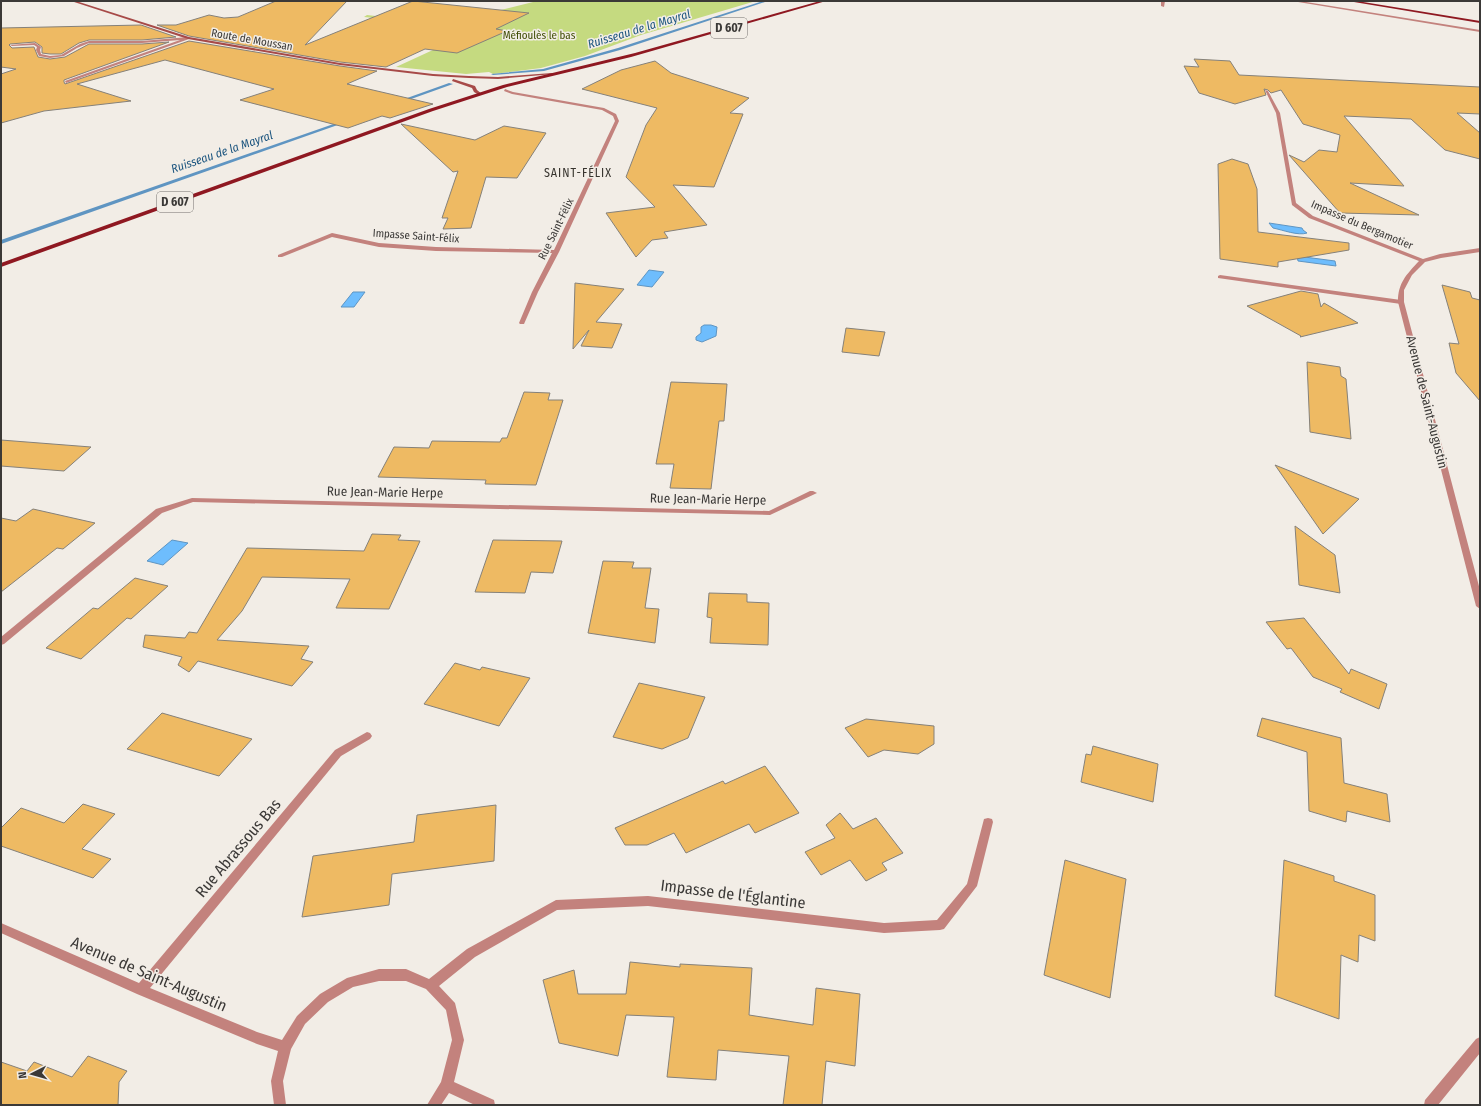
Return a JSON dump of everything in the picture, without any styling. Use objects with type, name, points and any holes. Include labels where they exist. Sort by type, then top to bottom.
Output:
[{"type":"main road","name":"D 607","points":[[349,139],[505,90],[824,1]]},
{"type":"main road","points":[[1350,1],[1480,22]]},
{"type":"main road","name":"D 607","points":[[1,264],[349,139],[480,94],[552,74],[634,54]]},
{"type":"street","name":"Route de Moussan","points":[[73,1],[188,38],[340,64],[433,75]]},
{"type":"street","points":[[1163,1],[1163,6]]},
{"type":"street","points":[[1294,1],[1480,32]]},
{"type":"street","points":[[12,45],[34,44],[39,46],[38,50],[40,55],[59,57],[68,54],[75,46],[89,42],[142,42],[188,38]]},
{"type":"street","points":[[66,82],[188,38]]},
{"type":"street","points":[[433,75],[498,78],[552,74]]},
{"type":"street","points":[[433,75],[466,83],[474,87],[475,91],[480,94]]},
{"type":"street","name":"Rue Saint-Félix","points":[[505,90],[512,93],[603,109],[615,115],[618,121],[592,171],[556,252],[528,306],[522,323]]},
{"type":"street","name":"Impasse du Bergamotier","points":[[1266,91],[1278,113],[1294,204],[1311,216],[1423,261]]},
{"type":"street","name":"Impasse Saint-Félix","points":[[280,256],[332,235],[379,245],[436,249],[556,252]]},
{"type":"street","points":[[1423,261],[1480,250]]},
{"type":"street","name":"Avenue de Saint-Augustin","points":[[1423,261],[1410,274],[1401,290],[1401,302],[1480,606]]},
{"type":"street","points":[[1220,277],[1401,302]]},
{"type":"street","name":"Rue Jean-Marie Herpe","points":[[1,642],[159,510],[192,500],[770,513],[813,493]]},
{"type":"street","name":"Rue Abrassous Bas","points":[[141,990],[338,753],[367,736]]},
{"type":"street","name":"Impasse de l'Églantine","points":[[430,985],[471,953],[556,905],[648,901],[884,928],[940,925],[972,886],[988,822]]},
{"type":"street","name":"Avenue de Saint-Augustin","points":[[1,928],[141,990],[257,1038],[285,1047]]},
{"type":"street","points":[[280,1105],[276,1081],[285,1047],[301,1020],[324,998],[351,982],[379,974],[406,976],[430,985],[451,1007],[458,1040],[447,1085],[433,1105]]},
{"type":"street","points":[[1430,1105],[1480,1043]]},
{"type":"street","points":[[447,1085],[489,1105]]},
{"type":"green space","name":"Méfioulès le bas","points":[[537,1],[756,1],[641,35],[585,56],[541,68],[493,74],[489,72],[466,74],[396,67],[472,32],[405,21],[364,17],[367,15],[436,23],[456,21]]},
{"type":"water","points":[[1269,223],[1302,228],[1307,233],[1295,233],[1273,228]]},
{"type":"water","points":[[1297,256],[1335,261],[1336,266],[1298,261]]},
{"type":"water","points":[[649,270],[664,272],[652,287],[637,285]]},
{"type":"water","points":[[353,292],[365,292],[354,307],[341,307]]},
{"type":"water","points":[[704,325],[717,327],[716,336],[702,342],[696,340],[696,337],[701,333],[701,327]]},
{"type":"water","points":[[172,540],[188,543],[163,565],[147,561]]},
{"type":"building","points":[[276,1],[347,1],[305,45],[413,1],[529,13],[496,29],[507,31],[457,53],[425,49],[386,67],[340,62],[189,36],[157,25],[176,25],[209,15],[224,18],[238,17]]},
{"type":"building","points":[[141,25],[176,37],[142,40],[89,40],[79,43],[61,54],[42,53],[42,47],[35,42],[9,45],[12,48],[34,47],[38,57],[50,59],[65,57],[89,44],[142,44],[169,42],[64,80],[65,84],[189,41],[377,71],[347,84],[433,104],[390,118],[382,116],[348,128],[240,100],[274,89],[165,60],[77,84],[131,101],[44,111],[1,123],[1,74],[16,69],[1,67],[1,28]]},
{"type":"building","points":[[1194,59],[1230,61],[1239,75],[1480,87],[1480,114],[1457,113],[1480,133],[1480,159],[1445,150],[1411,119],[1344,116],[1404,186],[1350,183],[1419,215],[1340,213],[1289,155],[1304,162],[1319,150],[1337,152],[1340,135],[1303,124],[1281,90],[1271,93],[1264,89],[1266,95],[1235,104],[1199,93],[1184,66],[1199,67]]},
{"type":"building","points":[[655,61],[671,73],[749,98],[730,113],[743,114],[714,187],[673,185],[707,225],[664,232],[668,238],[652,240],[636,257],[606,213],[655,207],[626,177],[646,125],[657,108],[582,89],[621,70]]},
{"type":"building","points":[[401,124],[475,140],[504,126],[546,133],[517,178],[486,177],[471,228],[443,229],[448,218],[442,218],[458,171],[453,172]]},
{"type":"building","points":[[1232,159],[1248,164],[1257,189],[1258,232],[1349,243],[1349,250],[1278,262],[1278,267],[1220,259],[1218,164]]},
{"type":"building","points":[[575,283],[624,289],[596,322],[622,324],[612,348],[581,346],[589,330],[573,349]]},
{"type":"building","points":[[1442,285],[1470,292],[1472,298],[1480,300],[1480,401],[1456,373],[1449,343],[1459,344]]},
{"type":"building","points":[[1301,291],[1318,294],[1321,307],[1324,303],[1358,323],[1300,337],[1301,336],[1247,306]]},
{"type":"building","points":[[846,328],[885,332],[879,356],[842,352]]},
{"type":"building","points":[[1307,362],[1340,367],[1341,376],[1346,379],[1351,439],[1310,432]]},
{"type":"building","points":[[671,382],[727,384],[724,421],[719,421],[711,489],[670,488],[674,464],[656,464]]},
{"type":"building","points":[[524,392],[550,393],[548,400],[563,400],[536,485],[485,484],[486,480],[378,477],[394,447],[429,448],[432,441],[500,442],[502,438],[507,438]]},
{"type":"building","points":[[1,440],[91,447],[64,471],[1,466]]},
{"type":"building","points":[[1275,465],[1359,499],[1323,534]]},
{"type":"building","points":[[33,509],[95,523],[63,549],[57,548],[1,592],[1,518],[16,521]]},
{"type":"building","points":[[1295,526],[1335,555],[1340,593],[1299,585]]},
{"type":"building","points":[[372,534],[401,535],[398,540],[420,541],[389,609],[336,608],[350,579],[262,577],[242,611],[217,640],[309,646],[301,659],[313,662],[292,686],[198,661],[189,672],[178,665],[182,657],[143,647],[145,635],[185,638],[189,632],[197,633],[247,548],[364,551]]},
{"type":"building","points":[[493,540],[562,541],[553,573],[531,572],[525,593],[475,592]]},
{"type":"building","points":[[603,561],[634,562],[632,568],[651,568],[645,608],[659,609],[655,643],[588,633]]},
{"type":"building","points":[[135,578],[168,586],[131,619],[127,618],[81,659],[46,648],[93,608],[98,609]]},
{"type":"building","points":[[709,593],[747,594],[747,602],[769,603],[768,645],[710,643],[712,618],[707,617]]},
{"type":"building","points":[[1304,618],[1349,674],[1351,669],[1387,684],[1379,709],[1340,692],[1342,689],[1313,677],[1291,648],[1287,649],[1266,622]]},
{"type":"building","points":[[455,663],[480,670],[482,667],[530,678],[499,726],[424,704]]},
{"type":"building","points":[[639,683],[705,697],[688,738],[662,749],[613,737]]},
{"type":"building","points":[[162,713],[252,739],[219,776],[127,749]]},
{"type":"building","points":[[1262,718],[1341,738],[1344,783],[1387,794],[1390,822],[1347,811],[1346,822],[1309,811],[1307,752],[1257,736]]},
{"type":"building","points":[[866,719],[934,726],[934,744],[918,754],[884,750],[868,757],[845,728]]},
{"type":"building","points":[[1093,746],[1158,764],[1153,802],[1081,782],[1086,754],[1091,755]]},
{"type":"building","points":[[765,766],[799,813],[755,833],[749,824],[686,853],[674,833],[647,845],[625,845],[615,828],[723,781],[725,784]]},
{"type":"building","points":[[83,804],[115,814],[82,849],[111,859],[93,878],[1,846],[1,828],[21,808],[64,823]]},
{"type":"building","points":[[496,805],[494,861],[392,874],[389,905],[302,917],[313,856],[414,842],[417,815]]},
{"type":"building","points":[[840,813],[853,829],[876,818],[903,853],[882,863],[887,870],[866,881],[850,860],[821,875],[805,852],[835,838],[826,825]]},
{"type":"building","points":[[1065,860],[1126,879],[1110,998],[1044,975]]},
{"type":"building","points":[[1284,860],[1334,876],[1334,881],[1375,895],[1375,941],[1359,935],[1358,962],[1341,955],[1339,1019],[1275,996]]},
{"type":"building","points":[[630,962],[680,967],[680,964],[752,968],[749,1015],[813,1025],[816,988],[860,994],[855,1066],[826,1061],[822,1105],[783,1105],[789,1056],[718,1050],[716,1080],[667,1077],[674,1017],[626,1015],[618,1056],[559,1043],[543,980],[574,970],[578,994],[626,994]]},
{"type":"building","points":[[88,1056],[127,1071],[119,1082],[118,1105],[1,1105],[1,1062],[27,1071],[34,1062],[72,1077]]},
{"type":"waterway","name":"Ruisseau de la Mayral","points":[[493,74],[543,70],[619,49],[766,1]]},
{"type":"waterway","name":"Ruisseau de la Mayral","points":[[398,102],[451,84]]},
{"type":"waterway","name":"Ruisseau de la Mayral","points":[[1,242],[347,121]]},
{"type":"district","name":"SAINT-FÉLIX","points":[[578,173]]}]
